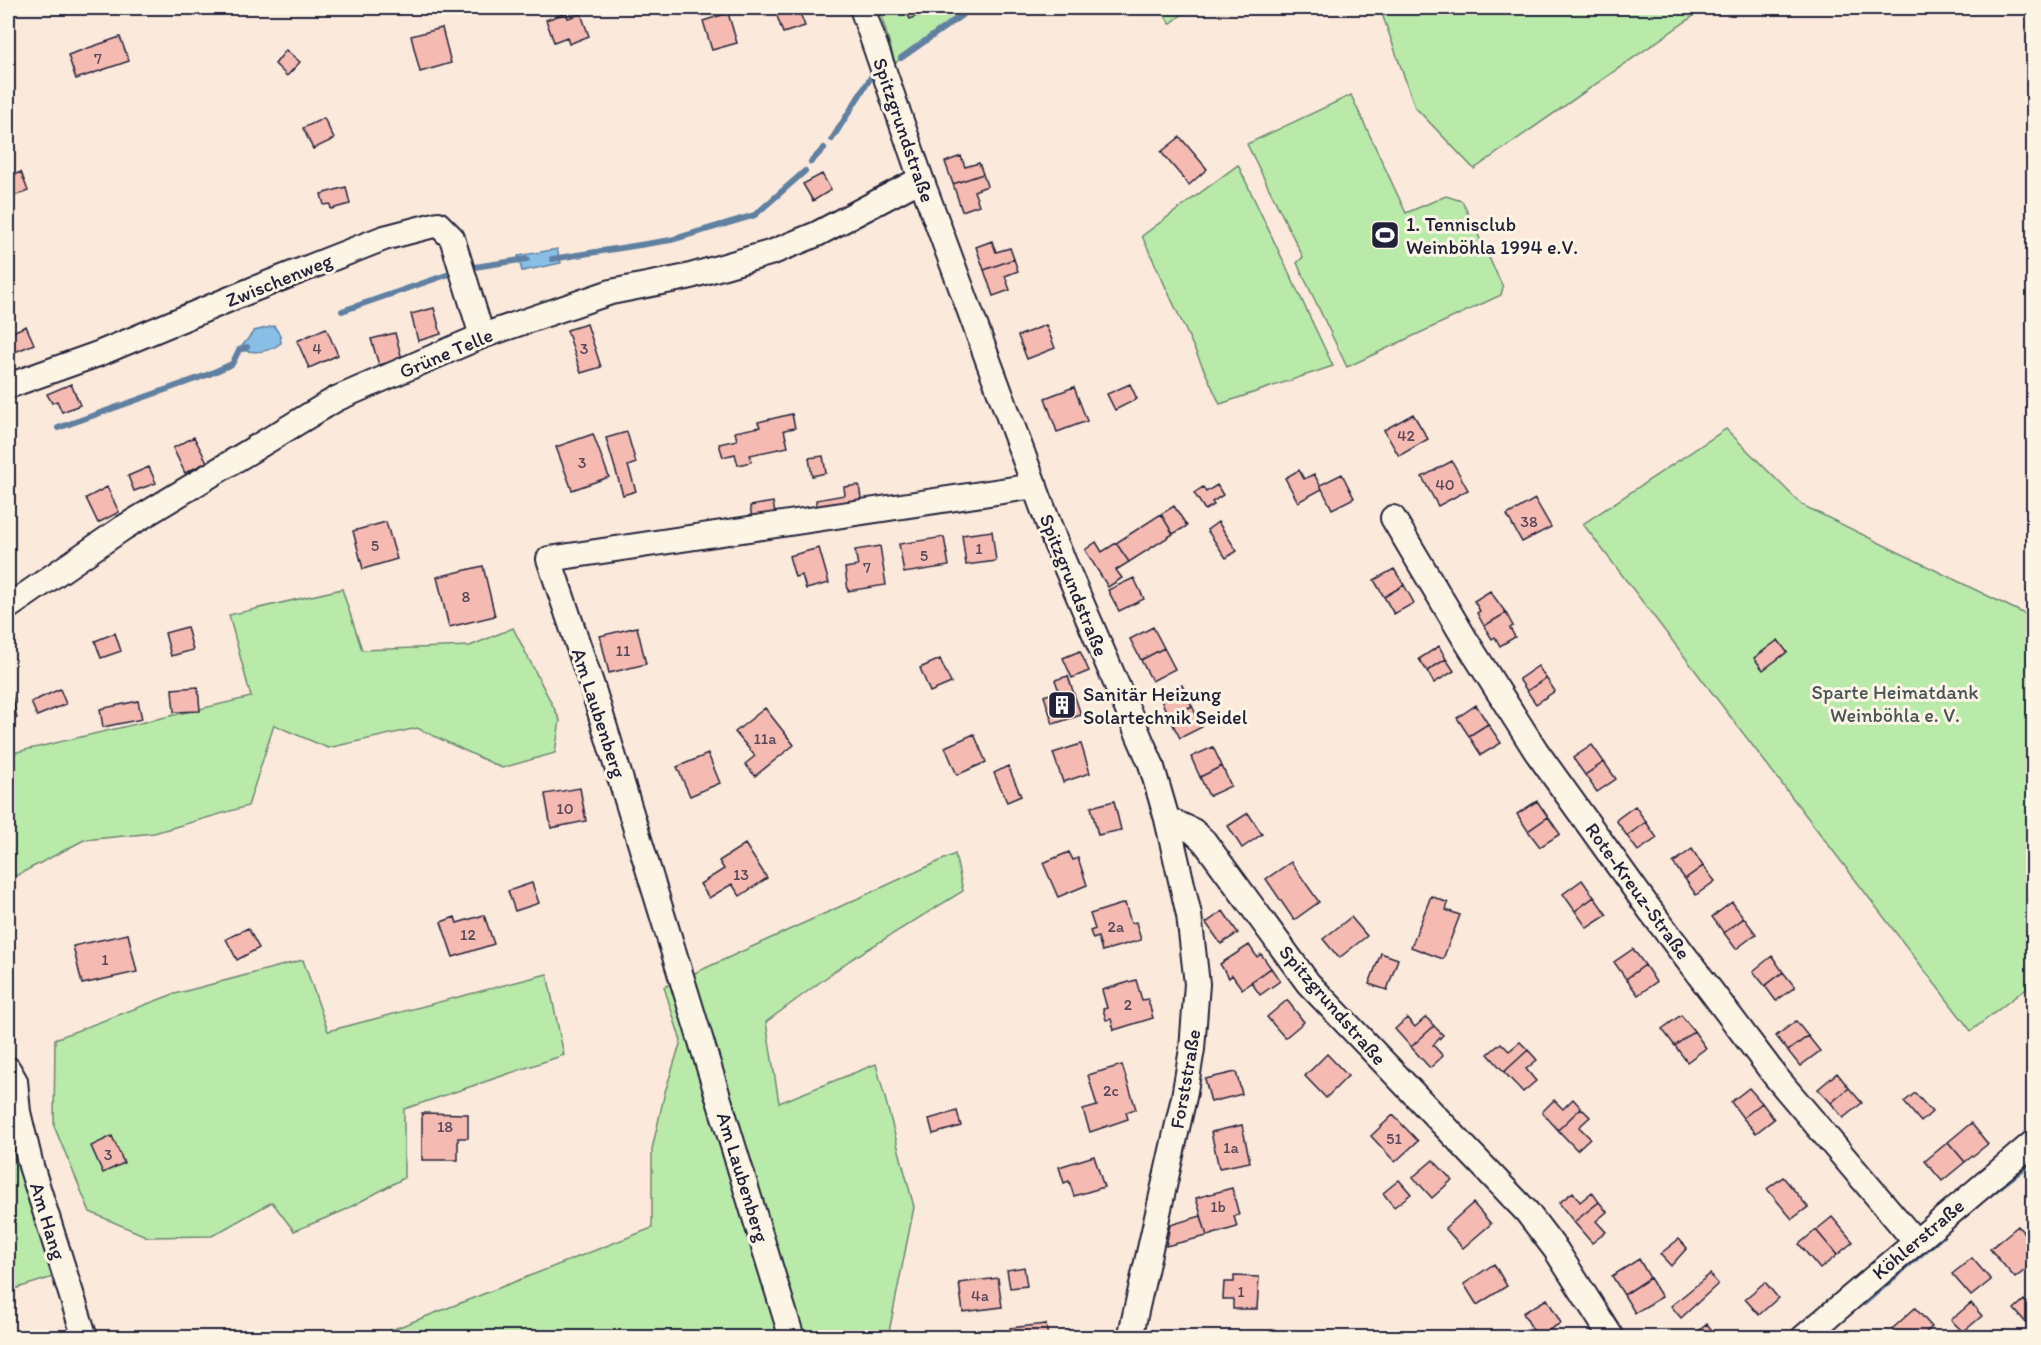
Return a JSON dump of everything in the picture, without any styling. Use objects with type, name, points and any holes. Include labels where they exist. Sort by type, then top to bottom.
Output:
[{"type":"street","name":"Spitzgrundstraße","points":[[862,8],[921,179],[1035,486],[1075,592],[1151,764],[1167,819],[1193,831],[1204,841],[1308,983],[1527,1212],[1556,1250],[1612,1338]]},
{"type":"street","name":"Grüne Telle","points":[[8,607],[123,528],[336,399],[482,336],[610,292],[687,277],[773,252],[817,234],[921,179]]},
{"type":"street","name":"Zwischenweg","points":[[8,386],[98,354],[384,238],[438,224],[452,238],[482,336]]},
{"type":"street","name":"Am Laubenberg","points":[[792,1338],[593,689],[549,559],[1035,486]]},
{"type":"street","name":"Rote-Kreuz-Straße","points":[[1393,518],[1465,639],[1536,751],[1643,901],[1776,1077],[1915,1242]]},
{"type":"street","name":"Forststraße","points":[[1130,1338],[1187,1079],[1196,1007],[1193,938],[1167,819]]},
{"type":"street","name":"Am Hang","points":[[8,1070],[15,1082],[18,1112],[31,1166],[85,1338]]},
{"type":"street","name":"Köhlerstraße","points":[[1803,1338],[2034,1142]]},
{"type":"green space","points":[[879,8],[967,8],[895,63]]},
{"type":"green space","points":[[1160,8],[1190,8],[1170,24]]},
{"type":"green space","points":[[1380,8],[1705,8],[1474,169],[1415,107]]},
{"type":"green space","name":"1. Tennisclub Weinböhla 1994 e.V.","points":[[1351,95],[1406,213],[1446,196],[1462,201],[1503,287],[1501,295],[1347,367],[1297,263],[1303,257],[1247,144]]},
{"type":"green space","points":[[1238,165],[1333,366],[1220,404],[1142,236]]},
{"type":"green space","name":"Sparte Heimatdank Weinböhla e. V.","points":[[1726,429],[1802,505],[2033,618],[2033,983],[1971,1031],[1583,524]]},
{"type":"green space","points":[[342,589],[362,650],[470,646],[513,628],[560,720],[555,753],[502,768],[417,728],[328,748],[274,725],[248,806],[154,833],[84,840],[8,880],[8,754],[251,697],[229,615]]},
{"type":"green space","points":[[955,854],[963,891],[850,960],[766,1022],[779,1103],[876,1064],[914,1207],[888,1337],[371,1338],[652,1228],[652,1149],[665,1092],[681,1041],[664,987]]},
{"type":"green space","points":[[303,960],[328,1031],[547,974],[564,1055],[404,1109],[404,1178],[343,1211],[294,1231],[272,1202],[212,1236],[148,1237],[90,1212],[54,1126],[55,1039],[171,995]]},
{"type":"green space","points":[[8,1105],[53,1277],[8,1291]]},
{"type":"water","points":[[557,249],[561,263],[522,271],[518,256]]},
{"type":"water","points":[[274,326],[280,335],[281,343],[271,349],[261,351],[239,350],[254,331]]},
{"type":"building","points":[[798,8],[805,26],[783,33],[776,13]]},
{"type":"building","points":[[905,8],[926,8],[927,11],[910,19]]},
{"type":"building","points":[[566,13],[568,18],[581,14],[589,36],[569,44],[567,37],[554,42],[546,20]]},
{"type":"building","points":[[728,13],[737,43],[712,50],[703,21]]},
{"type":"building","points":[[442,28],[451,63],[420,72],[411,36]]},
{"type":"building","points":[[120,37],[129,61],[76,79],[68,55]]},
{"type":"building","points":[[286,50],[300,62],[287,76],[275,64]]},
{"type":"building","points":[[324,118],[334,139],[313,149],[303,128]]},
{"type":"building","points":[[1180,137],[1207,169],[1189,185],[1161,152]]},
{"type":"building","points":[[961,156],[965,167],[979,163],[983,174],[953,184],[945,162]]},
{"type":"building","points":[[21,172],[28,191],[8,198],[8,177]]},
{"type":"building","points":[[822,174],[831,190],[813,201],[803,184]]},
{"type":"building","points":[[983,174],[987,186],[974,191],[979,205],[962,211],[953,184]]},
{"type":"building","points":[[346,187],[350,204],[331,209],[330,204],[324,205],[321,194]]},
{"type":"building","points":[[992,241],[996,252],[1010,248],[1014,259],[984,270],[976,247]]},
{"type":"building","points":[[1014,259],[1018,271],[1005,276],[1010,290],[993,296],[984,270]]},
{"type":"building","points":[[434,308],[441,334],[418,341],[411,314]]},
{"type":"building","points":[[587,324],[601,367],[581,373],[567,330]]},
{"type":"building","points":[[1046,325],[1055,348],[1027,359],[1018,336]]},
{"type":"building","points":[[26,326],[34,344],[10,354],[8,334]]},
{"type":"building","points":[[326,328],[338,355],[309,368],[297,341]]},
{"type":"building","points":[[395,333],[402,359],[379,365],[371,339]]},
{"type":"building","points":[[71,384],[80,405],[62,412],[57,401],[52,403],[47,394]]},
{"type":"building","points":[[1130,384],[1137,399],[1115,410],[1107,394]]},
{"type":"building","points":[[1074,387],[1087,421],[1057,432],[1045,398]]},
{"type":"building","points":[[792,414],[795,428],[784,430],[788,447],[750,455],[751,462],[738,465],[735,454],[723,457],[719,444],[737,440],[735,432],[760,427],[758,422]]},
{"type":"building","points":[[1413,414],[1428,439],[1399,456],[1384,430]]},
{"type":"building","points":[[627,432],[636,463],[628,466],[636,491],[623,495],[606,438]]},
{"type":"building","points":[[593,434],[609,477],[572,490],[556,447]]},
{"type":"building","points":[[194,437],[207,462],[185,473],[173,448]]},
{"type":"building","points":[[823,456],[826,473],[812,476],[809,458]]},
{"type":"building","points":[[1452,461],[1468,490],[1438,506],[1422,477]]},
{"type":"building","points":[[149,467],[156,483],[134,491],[128,476]]},
{"type":"building","points":[[1299,470],[1304,479],[1314,474],[1322,489],[1298,502],[1285,478]]},
{"type":"building","points":[[1342,474],[1354,498],[1332,509],[1320,485]]},
{"type":"building","points":[[859,485],[862,505],[817,511],[816,500],[845,495],[844,487]]},
{"type":"building","points":[[1217,485],[1223,495],[1212,502],[1214,505],[1205,510],[1194,493],[1203,487],[1206,492]]},
{"type":"building","points":[[107,487],[119,512],[98,523],[86,498]]},
{"type":"building","points":[[1535,499],[1551,527],[1522,542],[1507,515]]},
{"type":"building","points":[[773,502],[775,514],[752,518],[750,506]]},
{"type":"building","points":[[1174,506],[1187,526],[1173,534],[1161,514]]},
{"type":"building","points":[[1161,514],[1173,534],[1129,562],[1116,543]]},
{"type":"building","points":[[386,522],[397,559],[363,569],[353,531]]},
{"type":"building","points":[[1218,522],[1237,551],[1226,558],[1207,530]]},
{"type":"building","points":[[992,531],[996,561],[966,565],[962,535]]},
{"type":"building","points":[[944,537],[949,566],[904,573],[899,544]]},
{"type":"building","points":[[1096,542],[1102,552],[1116,543],[1129,562],[1116,570],[1122,578],[1108,587],[1085,550]]},
{"type":"building","points":[[880,546],[886,585],[848,591],[845,568],[858,566],[855,550]]},
{"type":"building","points":[[819,548],[829,583],[806,589],[802,575],[795,577],[789,556]]},
{"type":"building","points":[[483,566],[495,616],[449,627],[437,577]]},
{"type":"building","points":[[1394,569],[1404,585],[1384,597],[1374,580]]},
{"type":"building","points":[[1134,578],[1144,599],[1119,611],[1108,590]]},
{"type":"building","points":[[1404,585],[1414,603],[1394,614],[1384,597]]},
{"type":"building","points":[[1490,591],[1506,613],[1484,626],[1477,613],[1480,611],[1474,601]]},
{"type":"building","points":[[1506,613],[1513,626],[1510,628],[1515,637],[1500,646],[1495,637],[1492,639],[1484,626]]},
{"type":"building","points":[[187,627],[193,650],[171,656],[165,633]]},
{"type":"building","points":[[637,627],[646,664],[609,673],[600,636]]},
{"type":"building","points":[[1153,627],[1164,648],[1141,660],[1130,639]]},
{"type":"building","points":[[115,633],[121,651],[101,658],[95,641]]},
{"type":"building","points":[[1778,640],[1787,652],[1763,670],[1754,658]]},
{"type":"building","points":[[1439,646],[1446,659],[1427,671],[1419,659]]},
{"type":"building","points":[[1164,648],[1175,669],[1152,681],[1141,660]]},
{"type":"building","points":[[1080,651],[1089,671],[1072,678],[1063,658]]},
{"type":"building","points":[[940,659],[951,683],[930,692],[920,668]]},
{"type":"building","points":[[1446,659],[1454,671],[1434,683],[1427,671]]},
{"type":"building","points":[[1538,666],[1546,678],[1527,691],[1519,679]]},
{"type":"building","name":"Sanitär Heizung Solartechnik Seidel","points":[[1068,676],[1081,715],[1053,724],[1044,696],[1059,691],[1055,680]]},
{"type":"building","points":[[1546,678],[1555,691],[1536,704],[1527,691]]},
{"type":"building","points":[[1182,685],[1192,706],[1169,717],[1159,696]]},
{"type":"building","points":[[198,687],[200,711],[174,712],[172,689]]},
{"type":"building","points":[[60,689],[66,704],[37,716],[31,702]]},
{"type":"building","points":[[11,691],[17,718],[8,721],[8,692]]},
{"type":"building","points":[[138,701],[142,719],[103,727],[100,709]]},
{"type":"building","points":[[1476,705],[1488,724],[1469,736],[1457,718]]},
{"type":"building","points":[[1192,706],[1202,727],[1180,738],[1169,717]]},
{"type":"building","points":[[765,708],[794,745],[755,776],[745,764],[755,756],[735,732]]},
{"type":"building","points":[[1488,724],[1501,743],[1481,755],[1469,736]]},
{"type":"building","points":[[974,734],[986,762],[957,775],[945,747]]},
{"type":"building","points":[[1081,744],[1090,773],[1063,782],[1053,753]]},
{"type":"building","points":[[1592,745],[1604,762],[1585,775],[1573,758]]},
{"type":"building","points":[[1213,747],[1222,766],[1200,777],[1191,757]]},
{"type":"building","points":[[708,754],[720,783],[690,796],[677,767]]},
{"type":"building","points":[[1604,762],[1616,779],[1597,792],[1585,775]]},
{"type":"building","points":[[1008,766],[1021,796],[1007,802],[994,773]]},
{"type":"building","points":[[1222,766],[1231,786],[1209,796],[1200,777]]},
{"type":"building","points":[[580,788],[586,821],[551,828],[545,794]]},
{"type":"building","points":[[1114,801],[1121,830],[1098,835],[1091,807]]},
{"type":"building","points":[[1537,801],[1548,817],[1528,831],[1517,814]]},
{"type":"building","points":[[1635,806],[1646,822],[1627,836],[1616,820]]},
{"type":"building","points":[[1248,813],[1262,834],[1242,848],[1228,826]]},
{"type":"building","points":[[1548,817],[1560,834],[1540,847],[1528,831]]},
{"type":"building","points":[[1646,822],[1657,838],[1638,851],[1627,836]]},
{"type":"building","points":[[745,844],[767,878],[740,896],[732,884],[709,898],[700,884],[724,869],[719,861]]},
{"type":"building","points":[[1692,849],[1703,866],[1685,879],[1673,863]]},
{"type":"building","points":[[1069,852],[1073,860],[1078,858],[1087,885],[1058,897],[1043,863]]},
{"type":"building","points":[[1291,862],[1319,902],[1294,920],[1266,879]]},
{"type":"building","points":[[1703,866],[1715,881],[1696,895],[1685,879]]},
{"type":"building","points":[[1582,880],[1594,897],[1575,911],[1563,894]]},
{"type":"building","points":[[532,883],[539,903],[515,911],[508,891]]},
{"type":"building","points":[[1431,896],[1448,903],[1446,910],[1460,915],[1443,959],[1411,947]]},
{"type":"building","points":[[1594,897],[1607,915],[1587,928],[1575,911]]},
{"type":"building","points":[[1732,902],[1744,918],[1724,933],[1712,917]]},
{"type":"building","points":[[1125,903],[1131,923],[1136,922],[1141,940],[1102,951],[1098,937],[1093,939],[1090,931],[1095,929],[1090,914]]},
{"type":"building","points":[[1223,911],[1238,933],[1221,944],[1206,923]]},
{"type":"building","points":[[484,915],[494,944],[453,957],[441,922],[455,917],[457,923]]},
{"type":"building","points":[[1351,917],[1367,936],[1339,958],[1323,939]]},
{"type":"building","points":[[1744,918],[1756,934],[1736,949],[1724,933]]},
{"type":"building","points":[[248,928],[259,948],[237,960],[226,939]]},
{"type":"building","points":[[128,934],[137,972],[82,984],[73,946]]},
{"type":"building","points":[[1249,945],[1257,957],[1261,954],[1271,968],[1242,989],[1232,975],[1229,978],[1220,964]]},
{"type":"building","points":[[1633,949],[1645,965],[1626,979],[1614,962]]},
{"type":"building","points":[[1381,953],[1398,959],[1387,990],[1369,984]]},
{"type":"building","points":[[1772,956],[1783,972],[1765,986],[1753,971]]},
{"type":"building","points":[[1645,965],[1656,982],[1638,995],[1626,979]]},
{"type":"building","points":[[1271,968],[1280,981],[1260,995],[1251,982]]},
{"type":"building","points":[[1783,972],[1795,987],[1776,1001],[1765,986]]},
{"type":"building","points":[[1136,980],[1142,1000],[1148,999],[1153,1018],[1114,1030],[1111,1019],[1106,1020],[1103,1009],[1107,1008],[1102,990]]},
{"type":"building","points":[[1287,1000],[1304,1022],[1285,1038],[1267,1017]]},
{"type":"building","points":[[1681,1015],[1694,1031],[1675,1046],[1662,1029]]},
{"type":"building","points":[[1426,1017],[1434,1026],[1411,1047],[1395,1029],[1407,1018],[1415,1027]]},
{"type":"building","points":[[1796,1021],[1808,1036],[1788,1051],[1776,1036]]},
{"type":"building","points":[[1434,1026],[1443,1035],[1433,1045],[1443,1056],[1430,1068],[1411,1047]]},
{"type":"building","points":[[1694,1031],[1706,1048],[1687,1062],[1675,1046]]},
{"type":"building","points":[[1808,1036],[1820,1051],[1800,1066],[1788,1051]]},
{"type":"building","points":[[1520,1042],[1528,1050],[1504,1072],[1488,1054],[1501,1043],[1509,1051]]},
{"type":"building","points":[[1528,1050],[1537,1060],[1526,1069],[1536,1081],[1523,1092],[1504,1072]]},
{"type":"building","points":[[1327,1054],[1348,1076],[1326,1098],[1305,1076]]},
{"type":"building","points":[[1122,1065],[1136,1109],[1126,1112],[1128,1119],[1090,1132],[1083,1110],[1097,1106],[1088,1075]]},
{"type":"building","points":[[1236,1072],[1242,1094],[1211,1102],[1205,1079]]},
{"type":"building","points":[[1837,1073],[1849,1088],[1831,1103],[1818,1089]]},
{"type":"building","points":[[1749,1088],[1762,1103],[1743,1118],[1731,1102]]},
{"type":"building","points":[[1849,1088],[1862,1103],[1843,1118],[1831,1103]]},
{"type":"building","points":[[1915,1093],[1932,1112],[1921,1122],[1904,1102]]},
{"type":"building","points":[[1573,1099],[1581,1108],[1558,1130],[1542,1112],[1554,1100],[1563,1109]]},
{"type":"building","points":[[1762,1103],[1774,1119],[1756,1133],[1743,1118]]},
{"type":"building","points":[[1581,1108],[1590,1117],[1579,1127],[1590,1138],[1577,1150],[1558,1130]]},
{"type":"building","points":[[957,1111],[961,1126],[933,1134],[929,1119]]},
{"type":"building","points":[[422,1113],[468,1114],[468,1138],[458,1138],[458,1160],[422,1160]]},
{"type":"building","points":[[1393,1115],[1418,1141],[1395,1162],[1371,1136]]},
{"type":"building","points":[[1971,1123],[1988,1144],[1965,1162],[1948,1142]]},
{"type":"building","points":[[1242,1125],[1250,1162],[1219,1168],[1211,1132]]},
{"type":"building","points":[[112,1136],[124,1163],[103,1173],[91,1146]]},
{"type":"building","points":[[1948,1142],[1965,1162],[1942,1181],[1925,1161]]},
{"type":"building","points":[[1094,1156],[1104,1187],[1074,1196],[1069,1181],[1064,1183],[1059,1167]]},
{"type":"building","points":[[1433,1160],[1452,1180],[1432,1198],[1413,1177]]},
{"type":"building","points":[[1783,1177],[1808,1207],[1792,1219],[1767,1189]]},
{"type":"building","points":[[1399,1180],[1411,1194],[1394,1207],[1383,1193]]},
{"type":"building","points":[[1232,1188],[1239,1215],[1234,1216],[1237,1227],[1207,1236],[1196,1198]]},
{"type":"building","points":[[1573,1192],[1580,1202],[1592,1192],[1599,1202],[1574,1222],[1559,1203]]},
{"type":"building","points":[[1599,1202],[1607,1212],[1596,1221],[1606,1232],[1592,1243],[1574,1222]]},
{"type":"building","points":[[1473,1203],[1491,1224],[1463,1248],[1445,1228]]},
{"type":"building","points":[[1201,1216],[1207,1236],[1166,1246],[1170,1225]]},
{"type":"building","points":[[1832,1217],[1853,1242],[1837,1255],[1816,1230]]},
{"type":"building","points":[[2018,1226],[2034,1245],[2034,1263],[2015,1278],[1990,1249]]},
{"type":"building","points":[[1816,1230],[1837,1255],[1820,1269],[1799,1244]]},
{"type":"building","points":[[1679,1239],[1687,1248],[1671,1266],[1660,1254]]},
{"type":"building","points":[[1972,1258],[1991,1280],[1971,1296],[1952,1274]]},
{"type":"building","points":[[1639,1259],[1650,1278],[1624,1295],[1612,1276]]},
{"type":"building","points":[[1494,1264],[1507,1286],[1477,1305],[1464,1284]]},
{"type":"building","points":[[1024,1267],[1027,1286],[1010,1288],[1007,1270]]},
{"type":"building","points":[[1710,1274],[1718,1284],[1681,1318],[1671,1306]]},
{"type":"building","points":[[1234,1276],[1259,1277],[1257,1309],[1233,1309],[1233,1299],[1223,1299],[1224,1282],[1234,1282]]},
{"type":"building","points":[[998,1278],[1002,1307],[963,1312],[959,1283]]},
{"type":"building","points":[[1650,1278],[1662,1297],[1635,1313],[1624,1295]]},
{"type":"building","points":[[1765,1282],[1778,1298],[1759,1315],[1745,1299]]},
{"type":"building","points":[[1547,1299],[1561,1323],[1537,1337],[1523,1313]]},
{"type":"building","points":[[2024,1300],[2034,1311],[2034,1332],[2014,1309]]},
{"type":"building","points":[[1971,1303],[1982,1316],[1963,1332],[1951,1320]]},
{"type":"building","points":[[1915,1308],[1932,1327],[1920,1338],[1899,1338],[1892,1329]]},
{"type":"building","points":[[1046,1324],[1048,1338],[1011,1338],[1010,1328]]},
{"type":"building","points":[[1707,1324],[1718,1338],[1690,1338]]},
{"type":"waterway","points":[[901,58],[972,8]]},
{"type":"waterway","points":[[832,139],[873,74]]},
{"type":"waterway","points":[[811,162],[824,148]]},
{"type":"waterway","points":[[552,259],[671,240],[755,215],[805,171]]},
{"type":"waterway","points":[[468,268],[527,259]]},
{"type":"waterway","points":[[342,311],[458,271]]},
{"type":"waterway","points":[[58,428],[207,375],[232,364],[239,350],[247,347]]},
{"type":"waterway","points":[[1989,1195],[2034,1160]]},
{"type":"waterway","points":[[1864,1303],[1943,1235]]},
{"type":"place","name":"1. Tennisclub Weinböhla 1994 e.V.","points":[[1385,235]]},
{"type":"place","name":"Sanitär Heizung Solartechnik Seidel","points":[[1062,705]]}]
